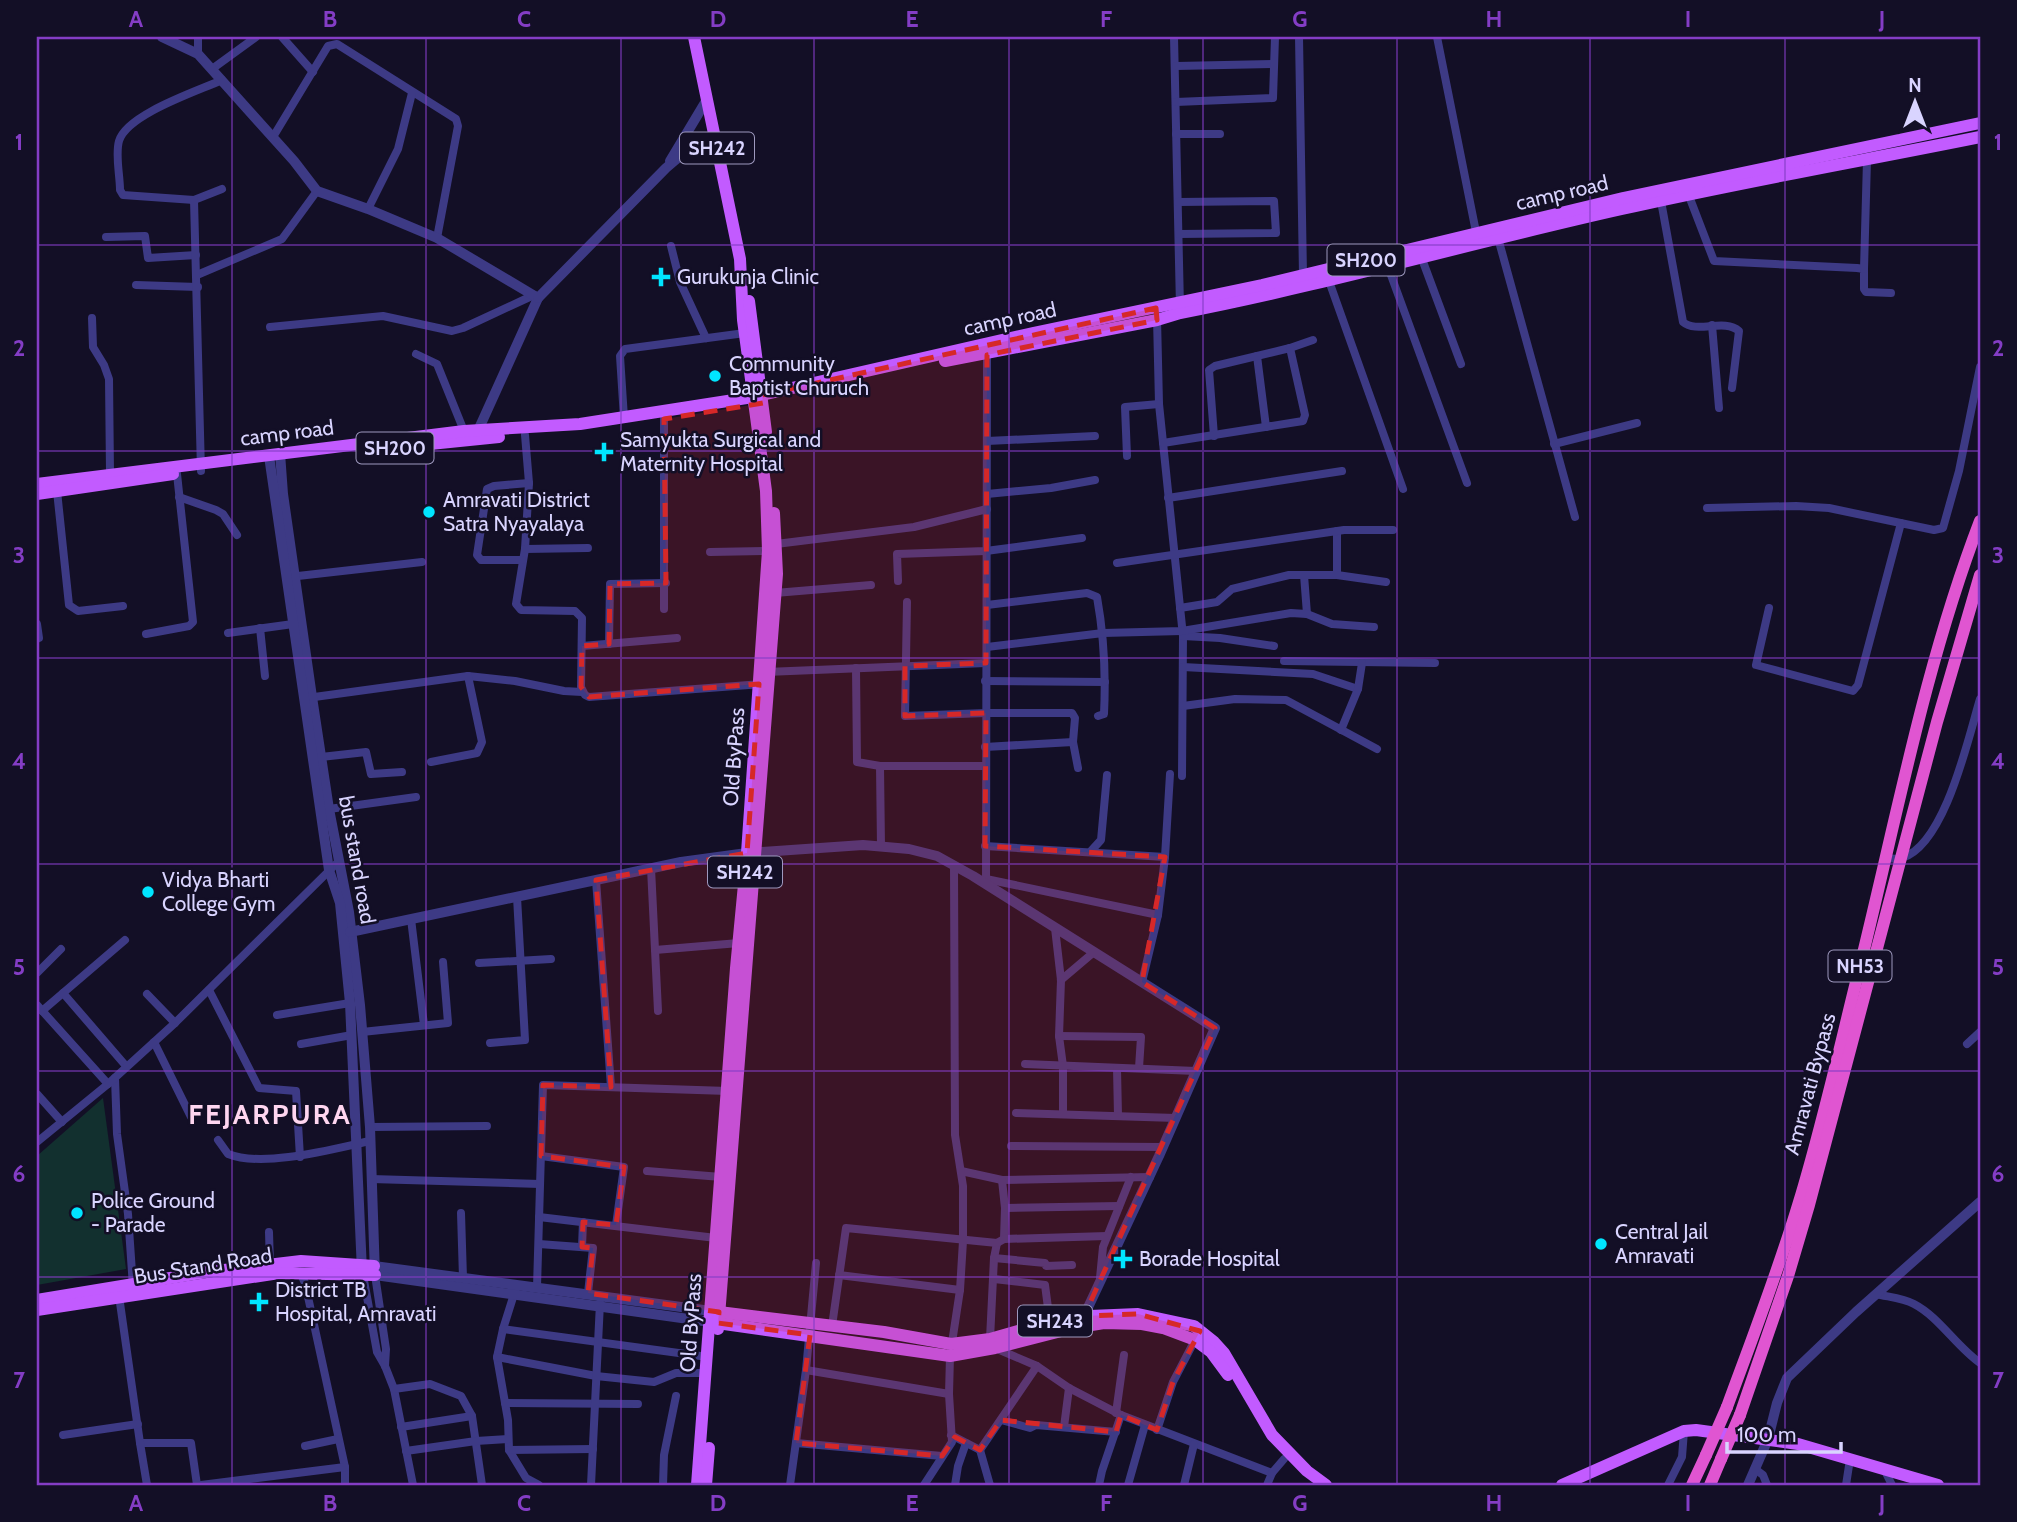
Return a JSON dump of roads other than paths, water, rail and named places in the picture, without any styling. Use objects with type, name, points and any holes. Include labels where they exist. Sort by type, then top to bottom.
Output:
[{"type":"highway","name":"Amravati Bypass","points":[[1692,1485],[1727,1408],[1799,1201],[1945,618],[1980,521]]},
{"type":"highway","name":"Amravati Bypass","points":[[1710,1485],[1740,1415],[1788,1276],[1944,697],[1980,575]]},
{"type":"main road","name":"Old ByPass","points":[[694,37],[740,260],[745,333],[758,400],[772,547],[752,853],[739,943],[741,968],[716,1238],[715,1317],[706,1373],[697,1485]]},
{"type":"main road","name":"camp road","points":[[275,458],[464,431],[476,434],[525,435],[581,431],[664,419],[987,355],[1476,232],[1623,198],[1980,123]]},
{"type":"main road","name":"camp road","points":[[1180,308],[1329,281],[1422,259],[1498,237],[1689,195],[1980,137]]},
{"type":"main road","points":[[740,260],[751,314],[758,400]]},
{"type":"main road","name":"camp road","points":[[37,484],[110,473],[201,467],[580,424],[758,400],[1021,336],[1156,314]]},
{"type":"main road","name":"camp road","points":[[37,494],[177,474],[201,467]]},
{"type":"main road","points":[[764,678],[775,593],[772,547]]},
{"type":"main road","points":[[706,1485],[715,1317],[752,853]]},
{"type":"main road","name":"Bus Stand Road","points":[[37,1310],[270,1264],[301,1261],[368,1270]]},
{"type":"main road","name":"Bus Stand Road","points":[[133,1289],[279,1273],[368,1270]]},
{"type":"main road","name":"Bus Stand Road","points":[[37,1300],[119,1292]]},
{"type":"main road","name":"SH243","points":[[992,1343],[1066,1317],[1138,1314],[1194,1326],[1273,1446],[1313,1485]]},
{"type":"main road","name":"SH243","points":[[715,1317],[951,1350],[1122,1322],[1198,1335],[1224,1353],[1272,1434],[1307,1471],[1326,1485]]},
{"type":"main road","name":"SH243","points":[[810,1329],[832,1326],[884,1332],[951,1350]]},
{"type":"main road","points":[[1562,1485],[1684,1431],[1696,1430],[1798,1444],[1938,1485]]},
{"type":"street","points":[[162,37],[198,54],[273,137],[317,191],[437,238],[536,296]]},
{"type":"street","points":[[198,37],[198,54]]},
{"type":"street","points":[[212,69],[256,37]]},
{"type":"street","points":[[282,37],[313,72]]},
{"type":"street","points":[[1174,37],[1180,308]]},
{"type":"street","points":[[1176,102],[1273,97],[1275,37]]},
{"type":"street","points":[[1299,37],[1303,275]]},
{"type":"street","points":[[1437,37],[1476,232]]},
{"type":"street","points":[[273,137],[328,46],[337,44],[453,116],[457,122],[437,238]]},
{"type":"street","points":[[1176,66],[1273,64]]},
{"type":"street","points":[[222,80],[142,116],[125,131],[118,143],[120,190],[123,195],[194,200],[222,189]]},
{"type":"street","points":[[368,209],[398,149],[412,93]]},
{"type":"street","points":[[666,168],[706,101]]},
{"type":"street","points":[[1176,134],[1220,134]]},
{"type":"street","points":[[270,327],[383,316],[452,331],[463,328],[536,296],[686,151],[708,147],[718,153]]},
{"type":"street","points":[[1867,160],[1865,291],[1891,293]]},
{"type":"street","points":[[197,275],[282,239],[317,191]]},
{"type":"street","points":[[1689,195],[1712,259],[1716,262],[1864,269]]},
{"type":"street","points":[[194,200],[201,467]]},
{"type":"street","points":[[1178,202],[1274,201],[1276,233],[1179,234]]},
{"type":"street","points":[[1661,201],[1683,323],[1689,326],[1734,327],[1739,331],[1732,388]]},
{"type":"street","points":[[106,237],[145,236],[148,258],[196,255]]},
{"type":"street","points":[[1498,237],[1575,517]]},
{"type":"street","points":[[671,246],[680,282],[706,338]]},
{"type":"street","points":[[1422,259],[1461,365]]},
{"type":"street","points":[[1388,267],[1467,482]]},
{"type":"street","points":[[1329,281],[1403,489]]},
{"type":"street","points":[[136,285],[198,287]]},
{"type":"street","points":[[476,434],[536,296]]},
{"type":"street","points":[[1156,314],[1158,404],[1182,633],[1182,776]]},
{"type":"street","points":[[92,318],[93,346],[109,380],[110,473]]},
{"type":"street","points":[[1712,325],[1719,408]]},
{"type":"street","points":[[624,418],[620,356],[625,349],[745,333]]},
{"type":"street","points":[[1214,436],[1209,370],[1215,366],[1313,340]]},
{"type":"street","points":[[1163,443],[1303,421],[1305,417],[1290,348]]},
{"type":"street","points":[[416,354],[437,364],[464,431]]},
{"type":"street","points":[[986,882],[987,355]]},
{"type":"street","points":[[1257,356],[1266,427]]},
{"type":"street","points":[[1707,508],[1829,508],[1934,530],[1946,526],[1980,367]]},
{"type":"street","points":[[1126,456],[1125,407],[1158,404]]},
{"type":"street","points":[[664,419],[664,609]]},
{"type":"street","points":[[1554,444],[1637,423]]},
{"type":"street","points":[[525,435],[529,483],[518,607],[522,610],[578,613],[582,618],[582,692]]},
{"type":"street","points":[[987,441],[1095,436]]},
{"type":"street","name":"bus stand road","points":[[275,458],[283,494],[291,577],[329,870],[341,903],[350,1003],[357,1033],[370,1127],[368,1270]]},
{"type":"street","points":[[1168,498],[1342,471]]},
{"type":"street","points":[[146,634],[189,626],[193,622],[177,474]]},
{"type":"street","points":[[987,494],[1051,488],[1096,480]]},
{"type":"street","points":[[522,560],[481,560],[477,555],[486,489],[529,483]]},
{"type":"street","points":[[57,491],[69,605],[78,611],[123,606]]},
{"type":"street","points":[[179,497],[223,514],[237,534]]},
{"type":"street","points":[[710,552],[772,547],[914,527],[987,509]]},
{"type":"street","points":[[1769,608],[1756,665],[1853,691],[1858,685],[1901,523]]},
{"type":"street","points":[[1117,563],[1337,531],[1393,530]]},
{"type":"street","points":[[1337,531],[1337,576]]},
{"type":"street","points":[[898,581],[897,554],[986,551],[1082,538]]},
{"type":"street","points":[[525,550],[588,548]]},
{"type":"street","points":[[291,577],[422,562]]},
{"type":"street","points":[[1180,608],[1217,602],[1232,589],[1289,576],[1337,576],[1386,582]]},
{"type":"street","points":[[1304,576],[1307,614]]},
{"type":"street","name":"bus stand road","points":[[291,577],[293,624],[349,912],[357,1033],[356,1144],[368,1270]]},
{"type":"street","points":[[609,643],[610,584],[666,583]]},
{"type":"street","points":[[775,593],[871,585]]},
{"type":"street","points":[[987,605],[1091,593],[1097,597],[1104,633],[1105,682],[1104,715],[1098,716]]},
{"type":"street","points":[[907,602],[905,716],[1072,713],[1075,718],[1073,742],[1078,768]]},
{"type":"street","points":[[1182,633],[1291,613],[1307,614],[1332,624],[1374,628]]},
{"type":"street","points":[[37,624],[37,639]]},
{"type":"street","points":[[228,633],[293,624]]},
{"type":"street","points":[[260,628],[265,676]]},
{"type":"street","points":[[987,647],[1104,633],[1182,633],[1274,646]]},
{"type":"street","points":[[582,646],[677,638]]},
{"type":"street","points":[[1284,661],[1435,663]]},
{"type":"street","points":[[308,697],[468,677],[515,681],[582,692],[589,697],[856,668],[986,663]]},
{"type":"street","points":[[1341,730],[1358,689],[1362,663]]},
{"type":"street","points":[[1183,667],[1313,674],[1358,689]]},
{"type":"street","points":[[856,668],[857,762],[880,766],[985,766]]},
{"type":"street","points":[[431,762],[477,753],[480,750],[482,741],[468,677]]},
{"type":"street","points":[[985,681],[1105,682]]},
{"type":"street","points":[[1183,706],[1234,699],[1286,700],[1377,749]]},
{"type":"street","points":[[1886,858],[1901,859],[1917,849],[1935,829],[1948,799],[1980,699]]},
{"type":"street","points":[[985,747],[1073,742]]},
{"type":"street","points":[[321,757],[366,752],[371,774],[402,772]]},
{"type":"street","points":[[880,766],[881,846]]},
{"type":"street","points":[[1142,982],[1158,915],[1170,774]]},
{"type":"street","points":[[1091,851],[1101,840],[1107,775]]},
{"type":"street","points":[[329,809],[416,797]]},
{"type":"street","points":[[351,932],[651,868],[752,853],[863,845],[909,849],[928,854],[986,882],[1215,1028],[1150,1177],[1084,1317]]},
{"type":"street","points":[[985,846],[1165,857]]},
{"type":"street","points":[[38,1138],[62,1122],[111,1081],[175,1023],[338,862]]},
{"type":"street","points":[[924,1485],[952,1442],[949,1394],[951,1350],[960,1290],[963,1241],[963,1186],[955,1135],[954,866]]},
{"type":"street","points":[[651,868],[657,1011]]},
{"type":"street","points":[[596,880],[611,1087]]},
{"type":"street","points":[[986,882],[1158,915]]},
{"type":"street","points":[[490,1043],[525,1040],[517,897]]},
{"type":"street","points":[[411,919],[424,1025]]},
{"type":"street","points":[[1055,928],[1061,979],[1059,1036],[1063,1066],[1063,1114]]},
{"type":"street","points":[[125,940],[63,993],[39,1008],[111,1081],[128,1214],[133,1289]]},
{"type":"street","points":[[655,950],[739,943]]},
{"type":"street","points":[[37,973],[61,949]]},
{"type":"street","points":[[1061,979],[1094,952]]},
{"type":"street","points":[[479,963],[551,959]]},
{"type":"street","points":[[301,1044],[357,1033],[448,1023],[443,962]]},
{"type":"street","points":[[209,990],[258,1088],[296,1091],[300,1157]]},
{"type":"street","points":[[63,993],[127,1066]]},
{"type":"street","points":[[147,994],[175,1023]]},
{"type":"street","points":[[277,1015],[350,1003]]},
{"type":"street","points":[[1967,1044],[1980,1032]]},
{"type":"street","points":[[1059,1036],[1141,1037],[1139,1068]]},
{"type":"street","points":[[154,1042],[191,1117]]},
{"type":"street","points":[[1025,1064],[1196,1071]]},
{"type":"street","points":[[1117,1068],[1118,1116]]},
{"type":"street","points":[[537,1287],[543,1085],[728,1091]]},
{"type":"street","points":[[37,1094],[62,1122]]},
{"type":"street","points":[[1016,1113],[1176,1118]]},
{"type":"street","points":[[370,1127],[487,1126]]},
{"type":"street","points":[[218,1140],[228,1154],[235,1157],[300,1157],[370,1141]]},
{"type":"street","points":[[1011,1146],[1163,1147]]},
{"type":"street","points":[[541,1156],[624,1167],[616,1225]]},
{"type":"street","points":[[647,1171],[721,1177]]},
{"type":"street","points":[[961,1171],[1002,1180],[1150,1177]]},
{"type":"street","points":[[1118,1176],[1121,1202]]},
{"type":"street","points":[[1099,1284],[1103,1247],[1130,1177]]},
{"type":"street","points":[[371,1179],[540,1184]]},
{"type":"street","points":[[1002,1180],[1005,1208],[1000,1241],[994,1258],[992,1343],[1119,1414],[1272,1473]]},
{"type":"street","points":[[1005,1208],[1121,1202]]},
{"type":"street","points":[[1748,1485],[1768,1439],[1787,1378],[1980,1202]]},
{"type":"street","points":[[461,1213],[463,1278]]},
{"type":"street","points":[[539,1217],[716,1238]]},
{"type":"street","points":[[582,1247],[583,1222]]},
{"type":"street","points":[[832,1326],[846,1228],[963,1241],[1107,1236]]},
{"type":"street","points":[[269,1232],[270,1264]]},
{"type":"street","points":[[539,1244],[593,1248],[588,1293]]},
{"type":"street","points":[[994,1258],[1045,1263],[1046,1266],[1072,1265]]},
{"type":"street","points":[[790,1485],[806,1370],[816,1263]]},
{"type":"street","points":[[1045,1263],[1049,1323]]},
{"type":"street","points":[[368,1270],[463,1278],[516,1290],[537,1287],[588,1293],[600,1301]]},
{"type":"street","points":[[368,1270],[715,1317]]},
{"type":"street","points":[[368,1270],[386,1349],[385,1366],[394,1389],[413,1485]]},
{"type":"street","points":[[300,1272],[305,1283],[345,1467],[345,1485]]},
{"type":"street","points":[[839,1275],[960,1290]]},
{"type":"street","points":[[994,1279],[1045,1285]]},
{"type":"street","points":[[516,1290],[497,1357],[509,1450],[526,1482],[539,1485]]},
{"type":"street","points":[[119,1292],[148,1485]]},
{"type":"street","points":[[1876,1294],[1916,1306],[1980,1363]]},
{"type":"street","points":[[591,1485],[600,1301]]},
{"type":"street","points":[[503,1329],[708,1357]]},
{"type":"street","points":[[1157,1430],[1173,1382],[1198,1335]]},
{"type":"street","points":[[1100,1485],[1102,1471],[1116,1432],[1124,1355]]},
{"type":"street","points":[[497,1357],[596,1376],[654,1381],[676,1373],[706,1373]]},
{"type":"street","points":[[990,1485],[980,1450],[1037,1366]]},
{"type":"street","points":[[806,1370],[949,1394]]},
{"type":"street","points":[[394,1389],[430,1384],[461,1396],[472,1416],[482,1485]]},
{"type":"street","points":[[1064,1427],[1069,1388]]},
{"type":"street","points":[[663,1485],[664,1455],[676,1396]]},
{"type":"street","points":[[505,1403],[638,1404]]},
{"type":"street","points":[[401,1426],[472,1416]]},
{"type":"street","points":[[1001,1420],[1030,1427],[1036,1425],[1116,1432]]},
{"type":"street","points":[[63,1435],[138,1424]]},
{"type":"street","points":[[1128,1485],[1145,1425]]},
{"type":"street","points":[[1668,1485],[1682,1457],[1684,1431]]},
{"type":"street","points":[[951,1435],[980,1450]]},
{"type":"street","points":[[305,1446],[338,1439]]},
{"type":"street","points":[[406,1451],[508,1439]]},
{"type":"street","points":[[141,1443],[191,1443],[199,1485],[345,1467]]},
{"type":"street","points":[[796,1443],[942,1456]]},
{"type":"street","points":[[955,1485],[965,1443]]},
{"type":"street","points":[[1185,1485],[1194,1444]]},
{"type":"street","points":[[509,1450],[593,1449]]},
{"type":"street","points":[[1267,1485],[1272,1473],[1284,1459]]},
{"type":"street","points":[[1846,1485],[1850,1459]]},
{"type":"street","points":[[1755,1469],[1763,1475],[1767,1485]]},
{"type":"street","points":[[1885,1469],[1892,1485]]},
{"type":"place","name":"Gurukunja Clinic","points":[[661,277]]},
{"type":"place","name":"Community Baptist Churuch","points":[[715,376]]},
{"type":"place","name":"Samyukta Surgical and Maternity Hospital","points":[[604,452]]},
{"type":"place","name":"Amravati District Satra Nyayalaya","points":[[429,512]]},
{"type":"place","name":"Vidya Bharti College Gym","points":[[148,892]]},
{"type":"place","name":"Police Ground - Parade","points":[[77,1213]]},
{"type":"place","name":"Central Jail Amravati","points":[[1601,1244]]},
{"type":"place","name":"Borade Hospital","points":[[1123,1259]]},
{"type":"place","name":"District TB Hospital, Amravati","points":[[259,1302]]},
{"type":"district","name":"FEJARPURA","points":[[270,1114]]}]
